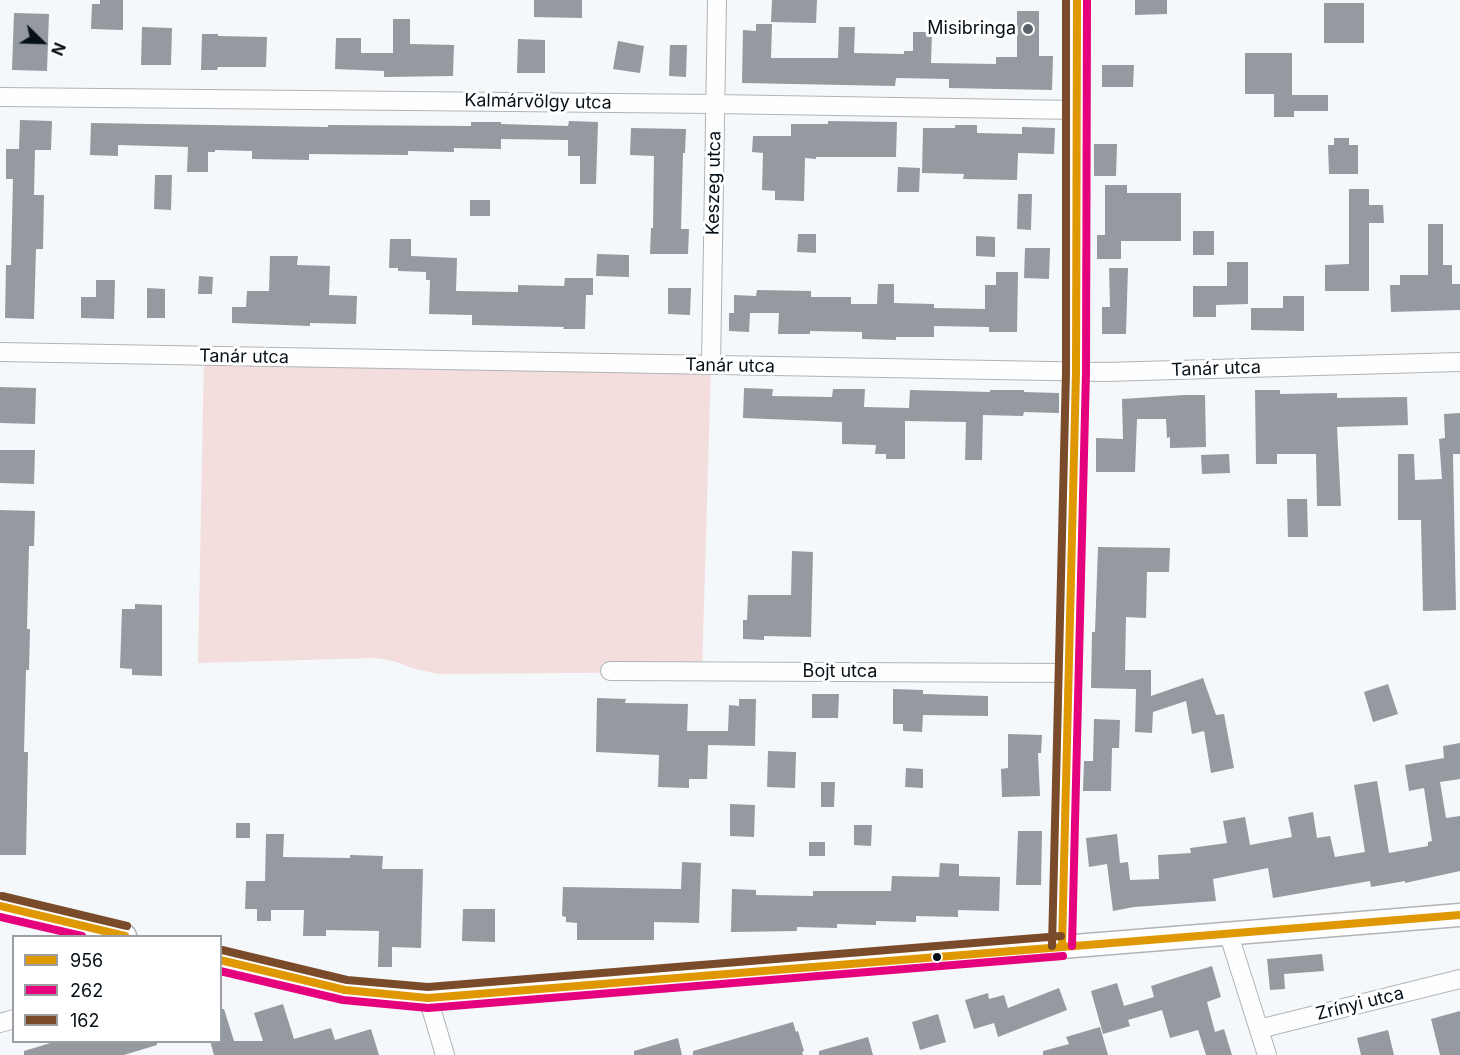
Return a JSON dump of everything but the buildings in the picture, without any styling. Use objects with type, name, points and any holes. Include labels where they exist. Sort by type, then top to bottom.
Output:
[{"type":"main road","points":[[0,906],[121,935]]},
{"type":"main road","points":[[222,960],[345,990],[429,998],[1460,915]]},
{"type":"street","name":"Keszeg utca","points":[[711,365],[717,0]]},
{"type":"street","points":[[1062,946],[1076,372],[1077,0]]},
{"type":"street","name":"Kalmárvölgy utca","points":[[0,97],[1076,110]]},
{"type":"street","name":"Tanár utca","points":[[0,352],[1076,372],[1460,362]]},
{"type":"street","name":"Bojt utca","points":[[610,671],[1069,673]]},
{"type":"street","points":[[1229,935],[1267,1055]]},
{"type":"street","name":"Zrínyi utca","points":[[1259,1029],[1460,979]]},
{"type":"street","points":[[429,998],[445,1055]]},
{"type":"shaded area","points":[[204,356],[711,365],[702,672],[439,674],[375,658],[198,663]]},
{"type":"transit line","name":"162","points":[[1052,946],[1066,372],[1066,0]]},
{"type":"transit line","name":"956","points":[[1062,946],[1076,372],[1077,0]]},
{"type":"transit line","name":"262","points":[[1072,946],[1086,372],[1087,0]]},
{"type":"transit line","name":"162","points":[[2,896],[127,926]]},
{"type":"transit line","name":"956","points":[[0,906],[121,935]]},
{"type":"transit line","name":"956","points":[[222,960],[345,990],[428,998],[1460,915]]},
{"type":"transit line","name":"262","points":[[0,917],[78,935]]},
{"type":"transit line","name":"162","points":[[222,950],[347,980],[428,987],[1061,936]]},
{"type":"transit line","name":"262","points":[[222,971],[343,1000],[428,1008],[1063,956]]},
{"type":"place","name":"Misibringa","points":[[1028,29]]}]
